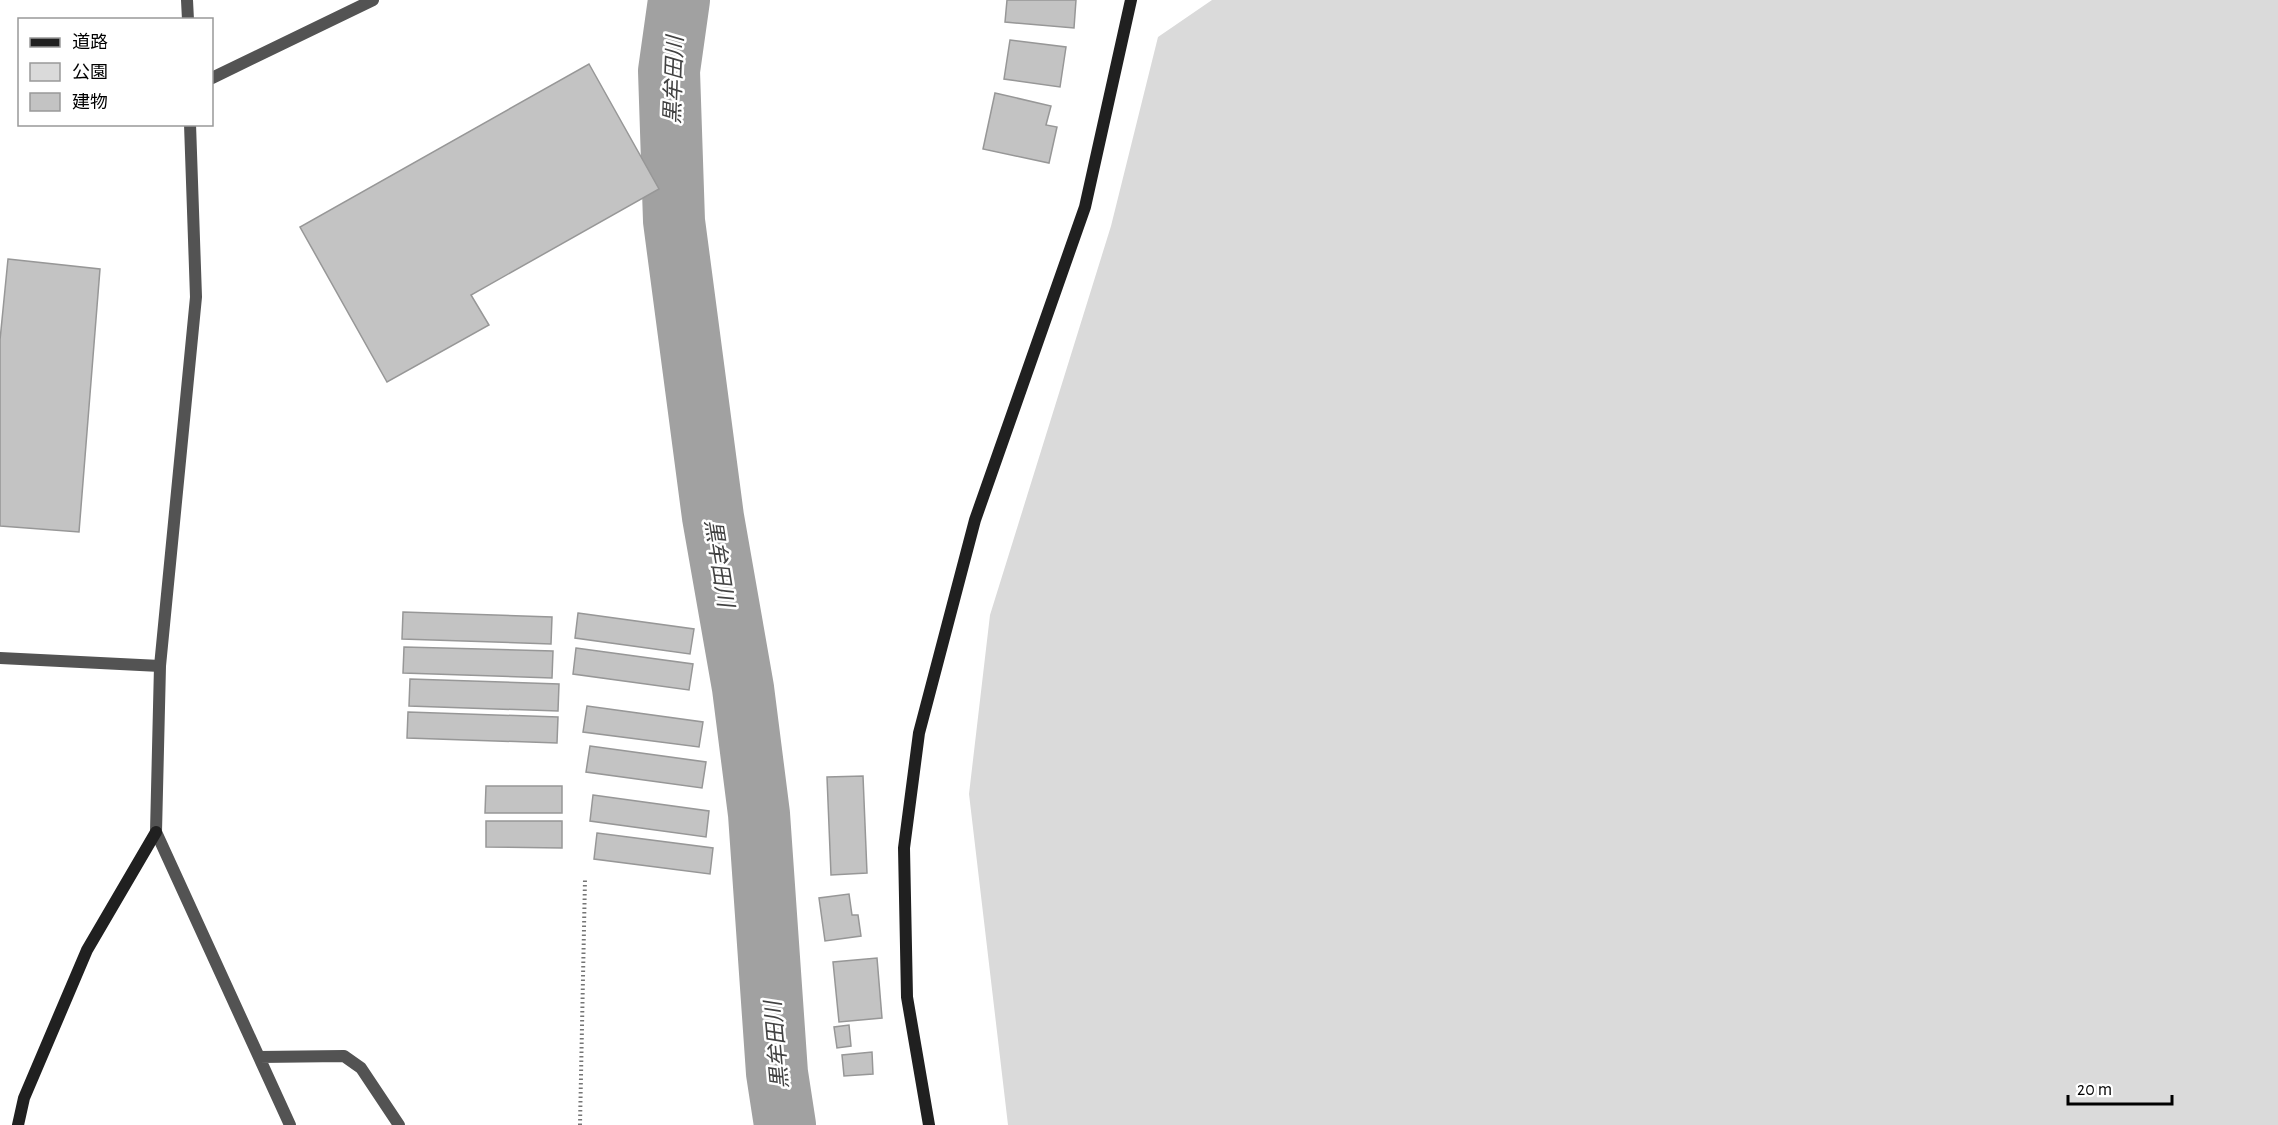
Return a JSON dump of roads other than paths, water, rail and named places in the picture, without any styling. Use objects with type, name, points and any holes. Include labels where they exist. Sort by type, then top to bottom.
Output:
[{"type":"street","points":[[187,0],[188,18]]},
{"type":"street","points":[[213,78],[373,0]]},
{"type":"street","points":[[929,1125],[907,997],[904,848],[919,733],[975,520],[1085,207],[1131,0]]},
{"type":"street","points":[[190,126],[196,297],[160,666],[156,832],[290,1125]]},
{"type":"street","points":[[0,658],[160,666]]},
{"type":"street","points":[[18,1125],[24,1098],[87,950],[156,832]]},
{"type":"street","points":[[259,1057],[344,1056],[361,1068],[399,1125]]},
{"type":"waterway","name":"黒牟田川","points":[[679,0],[669,71],[674,221],[713,517],[743,688],[759,814],[777,1073],[785,1125]]}]
